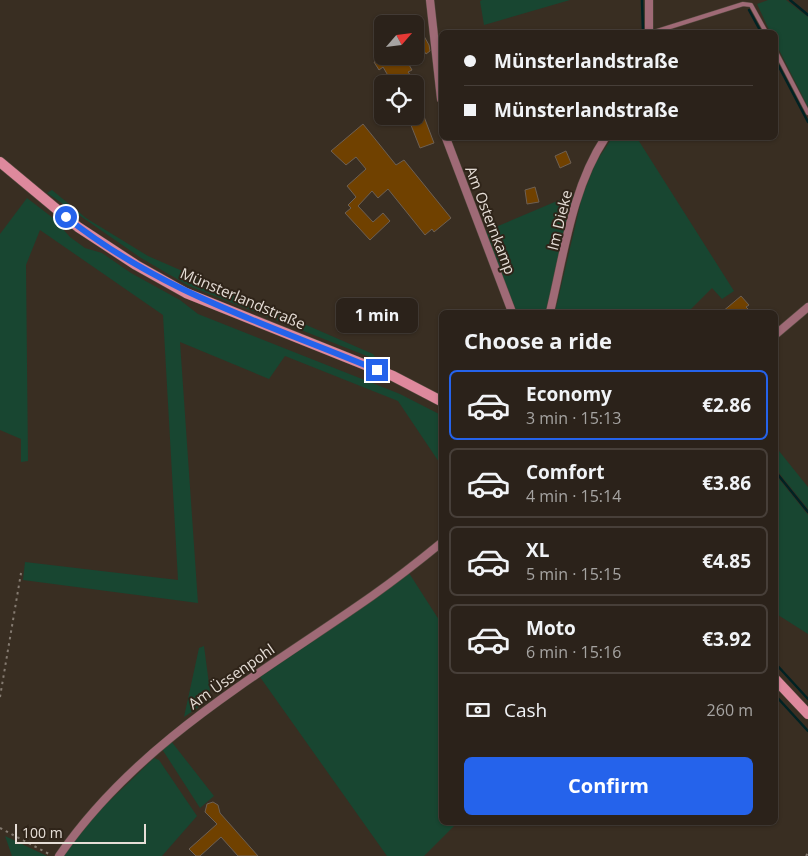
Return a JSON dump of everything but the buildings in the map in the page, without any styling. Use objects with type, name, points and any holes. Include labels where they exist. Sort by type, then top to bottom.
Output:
[{"type":"main road","name":"Münsterlandstraße","points":[[0,162],[78,227],[136,266],[186,293],[393,376],[439,400]]},
{"type":"main road","points":[[778,682],[808,714]]},
{"type":"street","points":[[430,0],[439,81]]},
{"type":"street","points":[[648,0],[649,30]]},
{"type":"street","name":"Am Osternkamp","points":[[447,140],[511,310]]},
{"type":"street","name":"Im Dieke","points":[[550,310],[578,198],[593,159],[604,140]]},
{"type":"street","points":[[778,332],[808,306]]},
{"type":"street","name":"Am Üssenpohl","points":[[59,856],[94,811],[156,748],[213,704],[372,596],[439,544]]},
{"type":"lane","points":[[660,30],[742,4],[752,5],[765,30]]},
{"type":"lane","points":[[778,56],[808,113]]},
{"type":"path","points":[[0,697],[21,573]]},
{"type":"path","points":[[0,828],[53,856]]},
{"type":"green space","points":[[482,0],[570,0],[484,25],[480,1]]},
{"type":"green space","points":[[768,0],[786,0],[808,17],[808,107],[778,48],[778,30],[769,30],[757,4]]},
{"type":"green space","points":[[611,140],[638,140],[734,291],[722,299],[712,288],[690,310],[555,310],[582,197],[596,162]]},
{"type":"green space","points":[[52,190],[86,218],[148,256],[373,354],[377,360],[189,286],[141,258],[47,193]]},
{"type":"green space","points":[[576,193],[547,310],[516,310],[484,232]]},
{"type":"green space","points":[[27,198],[53,218],[70,237],[85,248],[102,253],[131,273],[180,300],[198,314],[400,394],[439,414],[439,462],[398,401],[285,356],[269,379],[180,342],[198,603],[23,580],[25,562],[178,580],[163,315],[40,230],[26,265],[28,461],[21,462],[21,439],[0,430],[0,234]]},
{"type":"green space","points":[[778,450],[808,487],[808,509],[778,472]]},
{"type":"green space","points":[[778,478],[808,515],[808,634],[778,615]]},
{"type":"green space","points":[[409,573],[439,620],[439,825],[455,825],[424,856],[387,856],[260,677]]},
{"type":"green space","points":[[204,646],[211,699],[184,717],[199,648]]},
{"type":"green space","points":[[171,741],[214,796],[200,808],[162,749]]},
{"type":"green space","points":[[154,758],[159,760],[197,816],[162,856],[63,856],[97,813]]},
{"type":"green space","points":[[5,836],[47,856],[12,856]]},
{"type":"waterway","points":[[642,0],[643,30]]},
{"type":"waterway","points":[[790,0],[808,15]]},
{"type":"waterway","points":[[749,10],[760,30]]},
{"type":"waterway","points":[[778,65],[808,122]]},
{"type":"waterway","points":[[778,475],[808,512]]},
{"type":"waterway","points":[[778,666],[808,699]]},
{"type":"waterway","points":[[778,698],[808,731]]},
{"type":"route","points":[[66,217],[136,266],[186,293],[377,370]]}]
